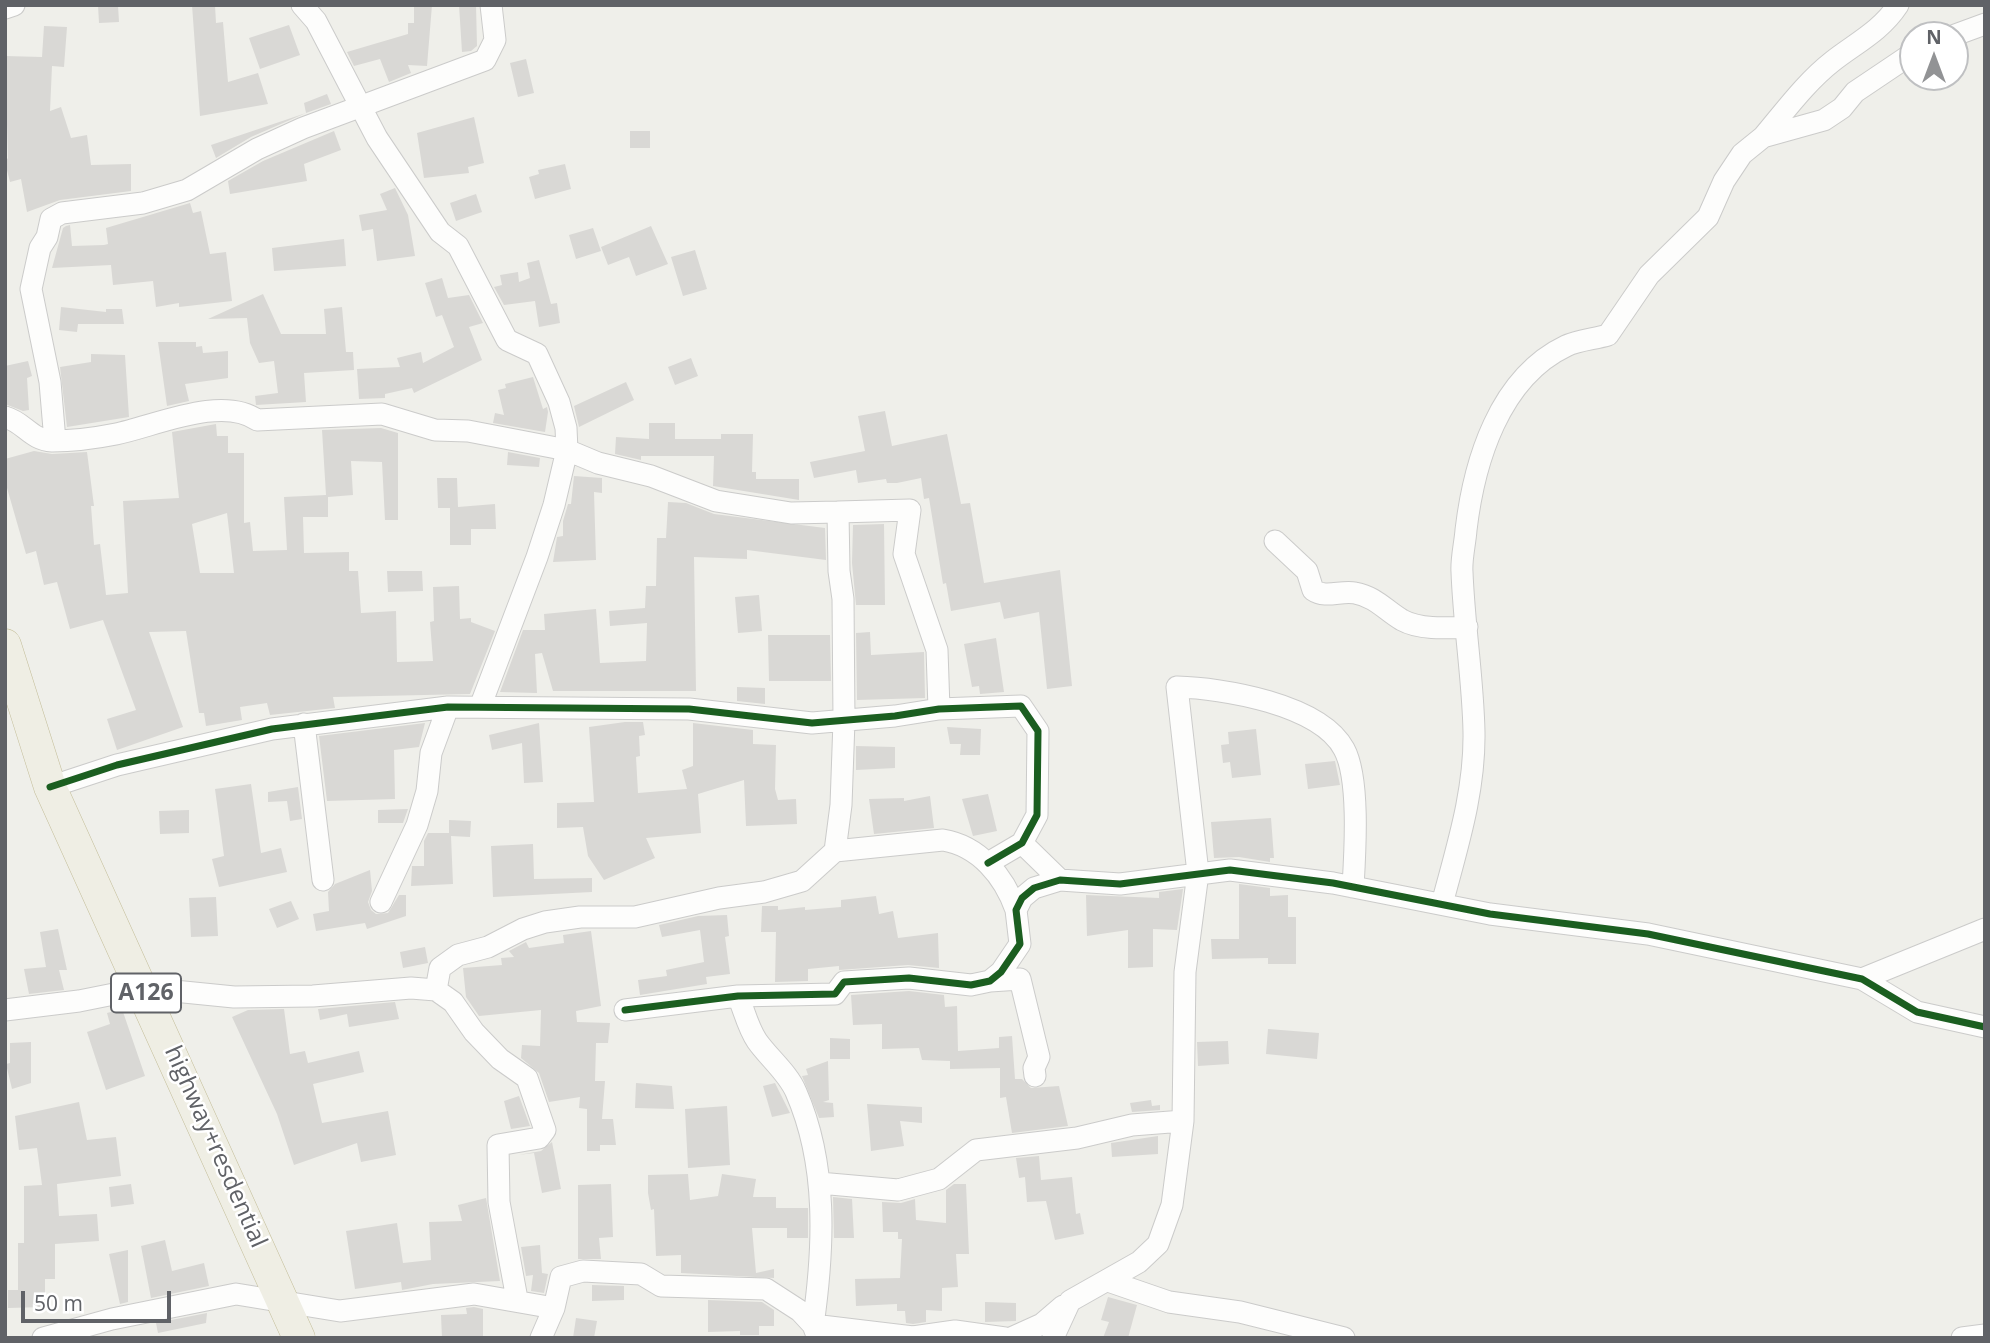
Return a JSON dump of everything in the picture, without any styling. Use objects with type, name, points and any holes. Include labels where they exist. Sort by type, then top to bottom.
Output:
[{"type":"highway","name":"highway+resdential","points":[[5,645],[50,787],[144,988],[299,1338]]},
{"type":"street","points":[[5,8],[14,5]]},
{"type":"street","points":[[302,5],[316,21],[360,108],[440,232],[458,246],[508,340],[537,354],[559,402],[566,428],[567,450],[555,505],[480,707]]},
{"type":"street","points":[[55,441],[50,382],[31,289],[40,248],[47,237],[51,219],[62,213],[143,203],[187,190],[257,149],[303,128],[438,79],[455,68],[485,60],[495,40],[491,5]]},
{"type":"street","points":[[1442,904],[1465,821],[1472,780],[1474,734],[1461,569],[1472,484],[1489,436],[1513,393],[1536,366],[1567,345],[1608,335],[1649,275],[1708,217],[1724,181],[1742,154],[1763,137],[1797,96],[1832,61],[1864,41],[1898,5]]},
{"type":"street","points":[[1763,137],[1824,120],[1842,108],[1855,92],[1899,62]]},
{"type":"street","points":[[5,417],[13,419],[37,440],[55,441],[116,434],[194,413],[245,411],[257,420],[382,414],[435,430],[468,431],[567,450],[598,463],[652,476],[716,501],[791,513],[910,510],[904,554],[937,650],[939,709]]},
{"type":"street","points":[[835,851],[841,804],[844,721],[844,599],[839,571],[838,512]]},
{"type":"street","points":[[1275,541],[1307,571],[1313,590],[1319,594],[1354,593],[1381,602],[1404,621],[1439,628],[1467,627]]},
{"type":"street","points":[[1012,1338],[1042,1324],[1070,1301],[1139,1262],[1158,1244],[1172,1205],[1183,1121],[1185,972],[1198,873],[1177,687],[1210,688],[1258,697],[1288,708],[1323,728],[1344,748],[1353,790],[1356,841],[1353,887]]},
{"type":"street","points":[[50,787],[130,762],[304,724],[448,707],[689,709],[812,723],[939,709],[1021,706],[1038,731],[1037,815],[1022,843],[988,863]]},
{"type":"street","points":[[381,902],[417,825],[428,791],[431,753],[448,707]]},
{"type":"street","points":[[304,724],[323,880]]},
{"type":"street","points":[[436,990],[440,968],[458,955],[488,947],[523,929],[580,917],[635,917],[719,898],[764,892],[802,881],[835,851],[943,840],[959,843],[988,863],[1009,891],[1016,910],[1020,944],[1001,972],[990,981]]},
{"type":"street","points":[[1022,843],[1060,880]]},
{"type":"street","points":[[1016,910],[1022,898],[1034,888],[1060,880],[1120,884],[1230,870],[1353,887],[1490,914],[1512,914],[1541,923],[1648,934],[1862,979],[1917,1012],[1985,1027]]},
{"type":"street","points":[[1862,979],[1937,951],[1985,929]]},
{"type":"street","points":[[625,1010],[738,996],[835,994],[844,982],[896,978],[940,979],[971,985],[1020,979],[1039,1057],[1034,1068],[1035,1076]]},
{"type":"street","points":[[5,1010],[79,1001],[144,988],[234,997],[313,996],[411,988],[436,990],[453,1002],[474,1032],[500,1059],[527,1077],[545,1130],[539,1138],[498,1145],[499,1202],[517,1299]]},
{"type":"street","points":[[738,996],[755,1039],[795,1089],[814,1140],[819,1183],[821,1271],[815,1331]]},
{"type":"street","points":[[819,1183],[898,1190],[939,1179],[976,1150],[1077,1138],[1132,1125],[1183,1121]]},
{"type":"street","points":[[541,1338],[554,1308],[561,1277],[583,1271],[641,1274],[661,1286],[766,1289],[800,1311],[815,1331],[913,1337],[955,1331],[1005,1338]]},
{"type":"street","points":[[1108,1281],[1169,1302],[1240,1312],[1344,1338]]},
{"type":"street","points":[[43,1338],[137,1313],[236,1294],[340,1311],[474,1294],[517,1299],[554,1308]]},
{"type":"street","points":[[1053,1338],[1070,1301]]},
{"type":"street","points":[[1962,1338],[1985,1335]]},
{"type":"building","points":[[98,5],[118,5],[119,22],[99,23]]},
{"type":"building","points":[[192,5],[215,5],[216,23],[223,22],[228,82],[258,73],[268,104],[200,116]]},
{"type":"building","points":[[414,5],[432,5],[427,66],[408,65],[411,73],[389,82],[380,59],[354,66],[347,52],[408,34],[408,23],[414,23]]},
{"type":"building","points":[[459,5],[476,5],[477,46],[471,51],[462,52]]},
{"type":"building","points":[[289,25],[300,55],[260,69],[249,38]]},
{"type":"building","points":[[44,26],[67,27],[64,67],[52,66],[50,111],[61,107],[71,138],[87,135],[91,165],[131,164],[131,191],[60,200],[27,212],[21,179],[10,182],[5,162],[8,158],[5,56],[42,57]]},
{"type":"building","points":[[526,59],[534,93],[518,97],[510,63]]},
{"type":"building","points":[[327,94],[331,104],[306,113],[304,103]]},
{"type":"building","points":[[306,113],[251,137],[216,158],[211,145]]},
{"type":"building","points":[[474,117],[484,163],[468,167],[469,173],[424,178],[417,133]]},
{"type":"building","points":[[334,131],[341,150],[304,164],[307,181],[230,194],[228,181],[263,161]]},
{"type":"building","points":[[630,131],[650,131],[650,148],[630,148]]},
{"type":"building","points":[[565,164],[571,189],[535,199],[529,177],[539,174],[538,170]]},
{"type":"building","points":[[395,188],[408,215],[415,256],[377,261],[373,229],[362,231],[359,215],[387,210],[380,194]]},
{"type":"building","points":[[476,194],[482,212],[456,221],[450,203]]},
{"type":"building","points":[[190,203],[193,213],[201,211],[210,254],[226,252],[232,301],[179,307],[179,303],[156,307],[153,281],[113,285],[111,265],[52,268],[63,228],[66,226],[70,225],[72,246],[104,245],[108,244],[106,228]]},
{"type":"building","points":[[651,226],[668,264],[636,276],[629,257],[608,265],[601,247]]},
{"type":"building","points":[[593,228],[601,251],[576,259],[569,235]]},
{"type":"building","points":[[344,239],[346,266],[274,271],[272,248]]},
{"type":"building","points":[[695,250],[707,289],[683,296],[671,257]]},
{"type":"building","points":[[539,260],[551,304],[557,303],[560,323],[539,327],[535,301],[504,305],[494,287],[502,285],[500,275],[518,272],[519,282],[530,278],[527,263]]},
{"type":"building","points":[[442,278],[448,298],[469,295],[483,323],[469,327],[482,360],[414,393],[412,388],[385,394],[385,398],[359,399],[357,369],[400,367],[397,358],[421,352],[423,363],[454,347],[442,315],[436,317],[425,283]]},
{"type":"building","points":[[263,294],[281,334],[326,334],[324,309],[342,307],[346,352],[353,352],[354,370],[304,373],[306,402],[256,405],[255,396],[278,393],[274,361],[259,363],[250,343],[247,318],[208,319]]},
{"type":"building","points":[[61,307],[106,312],[106,309],[122,309],[124,324],[78,324],[77,332],[59,330]]},
{"type":"building","points":[[158,342],[196,342],[196,347],[202,346],[203,353],[228,351],[228,378],[185,384],[189,401],[167,406]]},
{"type":"building","points":[[91,354],[125,355],[129,417],[67,427],[60,367],[91,362]]},
{"type":"building","points":[[691,358],[698,376],[675,385],[668,367]]},
{"type":"building","points":[[28,361],[32,376],[27,378],[29,410],[23,411],[5,404],[5,366]]},
{"type":"building","points":[[533,377],[543,409],[547,407],[545,432],[493,423],[495,413],[504,415],[498,390],[506,388],[505,384]]},
{"type":"building","points":[[626,382],[634,400],[579,427],[574,406]]},
{"type":"building","points":[[885,411],[892,446],[947,434],[961,504],[970,503],[984,583],[1060,570],[1072,686],[1047,689],[1039,612],[1004,619],[1000,602],[951,611],[946,583],[943,584],[929,498],[924,499],[921,478],[897,483],[887,483],[886,479],[858,483],[856,470],[814,478],[810,462],[865,451],[858,416]]},
{"type":"building","points":[[649,423],[675,423],[675,439],[721,439],[721,434],[753,434],[752,472],[756,472],[756,479],[799,479],[799,500],[713,486],[714,456],[641,456],[641,460],[615,454],[616,437],[649,439]]},
{"type":"building","points":[[216,424],[217,436],[228,436],[228,453],[244,453],[244,523],[250,522],[253,551],[287,550],[284,497],[326,495],[322,430],[381,428],[398,433],[398,520],[385,520],[382,462],[351,461],[353,495],[328,497],[328,517],[303,517],[304,553],[349,552],[349,571],[358,571],[361,613],[396,611],[397,662],[433,661],[430,622],[434,621],[433,587],[459,586],[460,619],[471,618],[471,622],[495,631],[470,694],[333,697],[335,708],[270,715],[267,703],[240,707],[242,720],[206,726],[204,713],[199,713],[186,631],[149,632],[183,727],[117,750],[107,719],[136,710],[103,620],[70,629],[57,582],[44,585],[36,551],[26,554],[5,481],[5,459],[34,451],[52,454],[87,452],[94,506],[91,506],[94,545],[100,544],[106,595],[128,593],[123,501],[179,498],[172,432]],"holes":[[[227,513],[234,573],[200,573],[192,524]]]},
{"type":"building","points":[[508,452],[540,458],[539,467],[507,465]]},
{"type":"building","points":[[574,476],[602,478],[602,493],[594,492],[596,560],[553,562],[557,537],[563,536],[563,521],[568,504],[571,504]]},
{"type":"building","points":[[437,478],[457,478],[458,507],[495,504],[496,529],[471,529],[471,545],[450,545],[450,508],[438,508]]},
{"type":"building","points":[[668,502],[686,503],[714,514],[825,528],[826,560],[747,550],[747,559],[694,557],[696,691],[553,691],[542,653],[535,654],[537,693],[500,692],[523,630],[545,630],[544,614],[596,609],[600,663],[646,661],[647,623],[610,626],[609,611],[645,608],[646,586],[656,586],[657,538],[666,538]]},
{"type":"building","points":[[884,524],[885,605],[856,605],[852,563],[853,525]]},
{"type":"building","points":[[387,571],[422,571],[423,591],[388,592]]},
{"type":"building","points":[[759,595],[762,631],[738,633],[735,597]]},
{"type":"building","points":[[870,632],[871,655],[924,652],[925,698],[857,700],[856,633]]},
{"type":"building","points":[[768,635],[830,635],[831,681],[769,681]]},
{"type":"building","points":[[996,638],[1004,692],[980,694],[979,686],[972,687],[964,644]]},
{"type":"building","points":[[737,687],[765,688],[765,704],[737,701]]},
{"type":"building","points":[[643,722],[645,735],[639,736],[640,756],[636,757],[638,793],[687,789],[682,770],[693,766],[693,723],[753,730],[753,744],[776,745],[775,789],[778,800],[796,799],[797,824],[746,826],[744,780],[698,794],[701,833],[646,838],[655,858],[604,880],[588,856],[583,827],[557,828],[557,803],[594,802],[589,727]]},
{"type":"building","points":[[425,723],[419,747],[394,750],[395,799],[327,801],[319,736]]},
{"type":"building","points":[[539,723],[543,782],[524,783],[522,743],[492,750],[489,735]]},
{"type":"building","points":[[947,727],[981,729],[980,755],[960,755],[961,744],[950,744]]},
{"type":"building","points":[[1256,729],[1261,775],[1232,778],[1230,762],[1223,763],[1221,745],[1229,744],[1228,732]]},
{"type":"building","points":[[856,746],[895,747],[895,768],[856,770]]},
{"type":"building","points":[[1335,761],[1340,785],[1308,789],[1305,764]]},
{"type":"building","points":[[251,784],[261,853],[281,848],[287,872],[219,887],[212,859],[224,856],[215,789]]},
{"type":"building","points":[[298,787],[302,819],[290,821],[287,801],[268,802],[268,792]]},
{"type":"building","points":[[988,794],[997,831],[973,836],[962,799]]},
{"type":"building","points":[[930,796],[934,828],[874,834],[869,799],[904,798],[904,801]]},
{"type":"building","points":[[408,809],[403,823],[378,823],[378,810]]},
{"type":"building","points":[[189,810],[189,833],[160,834],[159,811]]},
{"type":"building","points":[[1271,818],[1274,858],[1270,858],[1270,862],[1239,857],[1214,858],[1211,822]]},
{"type":"building","points":[[449,820],[471,821],[470,837],[451,836],[453,884],[411,886],[412,866],[424,866],[424,841],[428,833],[449,833]]},
{"type":"building","points":[[533,844],[534,879],[592,878],[592,892],[493,897],[491,846]]},
{"type":"building","points":[[370,870],[372,891],[368,902],[371,910],[376,914],[388,913],[399,895],[406,895],[406,916],[367,929],[365,923],[316,931],[313,914],[329,911],[328,892],[335,884]]},
{"type":"building","points":[[1239,884],[1270,888],[1270,896],[1288,895],[1288,917],[1296,917],[1296,964],[1268,964],[1268,958],[1212,959],[1211,939],[1239,939]]},
{"type":"building","points":[[1183,889],[1177,930],[1153,929],[1153,967],[1128,968],[1128,930],[1087,936],[1086,895],[1159,898],[1159,892]]},
{"type":"building","points":[[876,896],[879,914],[893,911],[898,938],[938,933],[939,968],[908,965],[839,970],[839,966],[808,969],[808,981],[775,982],[776,932],[761,932],[762,906],[778,906],[778,910],[841,907],[841,900]]},
{"type":"building","points":[[216,897],[218,936],[191,937],[189,898]]},
{"type":"building","points":[[291,901],[299,919],[277,928],[269,909]]},
{"type":"building","points":[[727,915],[729,936],[725,937],[730,974],[706,977],[707,984],[640,995],[638,980],[667,976],[666,970],[704,962],[700,930],[662,937],[659,925],[698,916]]},
{"type":"building","points":[[58,929],[67,970],[59,970],[64,990],[29,994],[24,969],[46,967],[40,932]]},
{"type":"building","points":[[591,931],[601,1006],[576,1011],[577,1022],[610,1023],[608,1043],[596,1043],[595,1081],[605,1081],[602,1119],[613,1119],[616,1145],[600,1145],[600,1151],[587,1151],[587,1109],[579,1108],[580,1097],[549,1102],[539,1073],[521,1058],[522,1045],[540,1046],[541,1010],[479,1016],[466,997],[463,968],[502,965],[501,958],[514,957],[509,951],[526,942],[529,948],[564,943],[563,935]]},
{"type":"building","points":[[425,947],[428,963],[403,968],[400,952]]},
{"type":"building","points":[[909,991],[944,995],[945,1007],[957,1006],[958,1051],[999,1048],[999,1037],[1012,1036],[1015,1079],[1022,1079],[1031,1088],[1059,1086],[1068,1126],[1012,1133],[1006,1097],[1000,1098],[1000,1068],[950,1069],[950,1061],[922,1060],[919,1048],[882,1049],[882,1024],[853,1025],[851,995]]},
{"type":"building","points":[[395,1002],[399,1019],[349,1027],[347,1014],[320,1020],[318,1009]]},
{"type":"building","points":[[122,1009],[145,1076],[106,1090],[87,1032],[110,1024],[107,1013]]},
{"type":"building","points":[[284,1009],[290,1054],[305,1051],[308,1063],[359,1051],[364,1072],[313,1084],[322,1123],[388,1111],[396,1155],[361,1162],[357,1143],[294,1165],[277,1114],[232,1017],[248,1010]]},
{"type":"building","points":[[1268,1029],[1319,1033],[1317,1059],[1266,1054]]},
{"type":"building","points":[[830,1038],[850,1039],[850,1059],[830,1059]]},
{"type":"building","points":[[1228,1041],[1229,1064],[1198,1066],[1197,1042]]},
{"type":"building","points":[[31,1042],[31,1083],[12,1089],[6,1064],[10,1063],[10,1043]]},
{"type":"building","points":[[828,1061],[829,1100],[823,1102],[833,1103],[834,1117],[819,1118],[802,1076],[808,1075],[806,1069]]},
{"type":"building","points":[[636,1083],[672,1086],[674,1109],[635,1108]]},
{"type":"building","points":[[775,1083],[790,1113],[772,1117],[763,1086]]},
{"type":"building","points":[[519,1096],[530,1126],[511,1129],[504,1101]]},
{"type":"building","points":[[1151,1100],[1152,1106],[1160,1105],[1160,1110],[1132,1112],[1130,1103]]},
{"type":"building","points":[[79,1102],[87,1140],[116,1137],[121,1176],[57,1184],[59,1216],[97,1214],[99,1241],[55,1244],[55,1279],[45,1279],[45,1307],[8,1308],[8,1290],[18,1290],[18,1243],[24,1243],[24,1186],[42,1185],[37,1148],[19,1150],[15,1116]]},
{"type":"building","points":[[867,1104],[922,1107],[922,1123],[900,1121],[904,1146],[871,1151]]},
{"type":"building","points":[[727,1106],[730,1165],[688,1168],[685,1109]]},
{"type":"building","points":[[1158,1136],[1158,1154],[1112,1157],[1111,1143]]},
{"type":"building","points":[[552,1142],[561,1189],[542,1193],[534,1153],[518,1155],[541,1151]]},
{"type":"building","points":[[1039,1156],[1041,1180],[1072,1177],[1076,1214],[1080,1213],[1084,1234],[1055,1240],[1046,1201],[1027,1202],[1025,1177],[1019,1178],[1016,1158]]},
{"type":"building","points":[[688,1174],[690,1200],[718,1196],[722,1174],[756,1179],[753,1197],[776,1197],[776,1208],[808,1208],[808,1238],[787,1238],[787,1228],[752,1228],[756,1273],[774,1269],[774,1278],[681,1273],[681,1255],[656,1256],[654,1209],[651,1210],[648,1175]]},
{"type":"building","points":[[131,1184],[134,1204],[111,1207],[109,1187]]},
{"type":"building","points":[[611,1184],[613,1237],[599,1238],[601,1259],[578,1259],[578,1185]]},
{"type":"building","points":[[954,1184],[966,1184],[969,1254],[956,1254],[958,1287],[942,1288],[942,1311],[926,1310],[926,1322],[913,1324],[906,1323],[905,1311],[897,1311],[897,1304],[856,1306],[855,1279],[900,1278],[902,1239],[898,1239],[898,1232],[883,1232],[882,1202],[901,1203],[915,1199],[916,1220],[946,1223],[946,1190]]},
{"type":"building","points":[[833,1197],[852,1199],[854,1238],[834,1238]]},
{"type":"building","points":[[486,1198],[500,1281],[433,1284],[402,1290],[401,1282],[355,1289],[346,1231],[397,1223],[403,1263],[431,1260],[429,1222],[462,1221],[458,1205]]},
{"type":"building","points":[[165,1240],[172,1271],[204,1263],[209,1286],[151,1298],[141,1246]]},
{"type":"building","points":[[540,1245],[542,1273],[548,1274],[544,1293],[531,1291],[533,1275],[526,1276],[521,1247]]},
{"type":"building","points":[[128,1250],[128,1302],[120,1304],[109,1254]]},
{"type":"building","points":[[592,1285],[624,1286],[624,1300],[592,1301]]},
{"type":"building","points":[[1108,1297],[1137,1305],[1128,1338],[1103,1338],[1109,1322],[1101,1320]]},
{"type":"building","points":[[708,1300],[762,1302],[774,1310],[774,1326],[759,1326],[759,1335],[740,1335],[740,1331],[708,1332]]},
{"type":"building","points":[[985,1302],[1016,1303],[1016,1321],[985,1322]]},
{"type":"building","points":[[466,1308],[483,1309],[483,1338],[442,1338],[441,1315],[467,1314]]},
{"type":"building","points":[[207,1313],[206,1323],[158,1333],[156,1323]]},
{"type":"building","points":[[576,1318],[597,1321],[594,1338],[573,1338]]},
{"type":"cycle path","points":[[50,787],[117,765],[272,729],[448,707],[689,709],[812,723],[895,716],[939,709],[1021,706],[1038,731],[1037,815],[1022,843],[988,863]]},
{"type":"cycle path","points":[[625,1010],[738,996],[835,994],[844,982],[909,978],[971,985],[990,981],[1001,972],[1020,944],[1016,910],[1022,898],[1034,888],[1060,880],[1120,884],[1230,870],[1333,883],[1490,914],[1648,934],[1862,979],[1917,1012],[1985,1027]]}]
